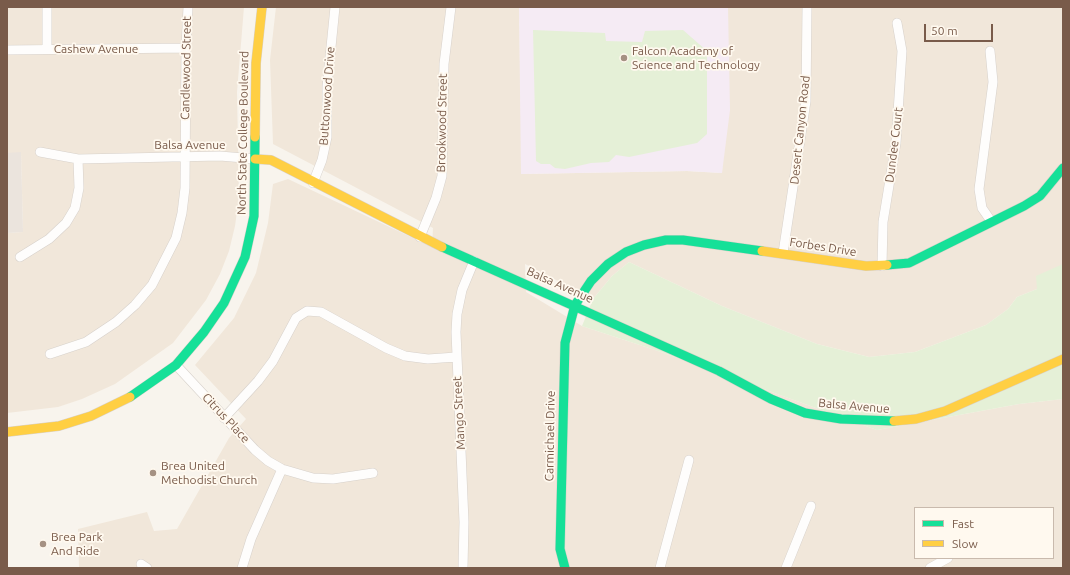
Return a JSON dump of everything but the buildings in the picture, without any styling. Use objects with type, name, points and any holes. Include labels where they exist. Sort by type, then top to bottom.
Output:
[{"type":"street","points":[[47,7],[48,49]]},
{"type":"street","name":"Candlewood Street","points":[[50,354],[86,342],[102,332],[135,305],[152,285],[176,238],[182,213],[185,188],[186,48],[188,7]]},
{"type":"street","name":"North State College Boulevard","points":[[7,432],[60,426],[91,416],[121,403],[150,385],[176,364],[204,332],[224,303],[245,257],[254,216],[256,63],[262,7]]},
{"type":"street","name":"Buttonwood Drive","points":[[313,183],[322,160],[327,137],[327,87],[335,7]]},
{"type":"street","name":"Brookwood Street","points":[[420,237],[436,198],[442,176],[444,64],[451,7]]},
{"type":"street","name":"Desert Canyon Road","points":[[783,253],[806,101],[807,7]]},
{"type":"street","name":"Dundee Court","points":[[882,266],[883,222],[896,143],[902,51],[896,23]]},
{"type":"street","name":"Cashew Avenue","points":[[7,50],[186,48]]},
{"type":"street","points":[[990,51],[993,82],[979,189],[982,208],[991,221]]},
{"type":"street","name":"Balsa Avenue","points":[[40,152],[78,159],[220,156],[271,160],[420,237],[575,305],[718,371],[771,399],[805,413],[841,419],[888,422],[916,419],[945,411],[1063,359]]},
{"type":"street","points":[[20,256],[49,239],[66,223],[74,208],[79,188],[78,159]]},
{"type":"street","name":"Forbes Drive","points":[[575,305],[591,281],[608,264],[626,252],[644,245],[666,240],[683,240],[866,266],[909,263],[991,221],[1024,206],[1040,196],[1063,168]]},
{"type":"street","name":"Mango Street","points":[[462,568],[464,522],[456,357],[457,314],[462,290],[474,261]]},
{"type":"street","name":"Carmichael Drive","points":[[565,568],[560,549],[563,364],[565,343],[575,305]]},
{"type":"street","points":[[224,418],[273,361],[296,318],[307,311],[321,312],[386,348],[405,356],[428,359],[456,357]]},
{"type":"street","name":"Citrus Place","points":[[176,364],[255,450],[268,461],[282,469],[313,478],[332,479],[373,473]]},
{"type":"street","points":[[660,568],[689,460]]},
{"type":"street","points":[[242,568],[251,539],[282,469]]},
{"type":"street","points":[[786,568],[811,506]]},
{"type":"street","points":[[930,568],[946,559]]},
{"type":"shaded area","points":[[7,7],[244,7],[237,92],[239,197],[235,226],[229,251],[220,274],[206,300],[173,343],[115,384],[82,399],[58,407],[7,413],[7,233],[23,232],[21,153],[7,153]]},
{"type":"shaded area","points":[[276,7],[519,7],[522,174],[687,171],[722,173],[727,7],[1063,7],[1063,264],[1037,289],[1017,297],[1008,309],[986,325],[915,352],[869,357],[817,344],[722,306],[629,262],[612,276],[593,299],[525,264],[526,292],[582,326],[661,352],[877,430],[1019,404],[1063,399],[1063,568],[79,568],[78,529],[147,512],[154,531],[177,529],[229,438],[246,419],[195,365],[234,318],[256,273],[268,223],[273,184],[288,179],[432,247],[433,228],[273,144],[270,60]]},
{"type":"shaded area","name":"Falcon Academy of Science and Technology","points":[[519,7],[728,7],[730,110],[722,173],[687,171],[521,174]]},
{"type":"shaded area","points":[[21,152],[23,232],[7,233],[7,153]]},
{"type":"green space","name":"Falcon Academy of Science and Technology","points":[[533,30],[605,33],[606,41],[642,42],[645,31],[683,30],[707,51],[707,134],[697,143],[629,157],[616,155],[609,162],[591,163],[565,169],[555,168],[550,164],[541,164],[536,161]]},
{"type":"green space","points":[[629,262],[722,306],[817,344],[869,357],[915,352],[986,325],[1008,309],[1017,297],[1037,289],[1036,276],[1063,264],[1063,399],[1019,404],[877,430],[661,352],[582,326],[593,299],[612,276]]},
{"type":"traffic: fast","points":[[130,397],[176,365],[204,332],[224,303],[245,257],[254,216],[255,137]]},
{"type":"traffic: fast","points":[[887,265],[909,263],[1024,206],[1040,196],[1063,168]]},
{"type":"traffic: fast","points":[[565,568],[560,549],[565,343],[575,305],[591,281],[608,264],[626,252],[644,245],[666,240],[683,240],[762,251]]},
{"type":"traffic: fast","points":[[442,247],[719,371],[771,399],[805,413],[841,419],[894,421]]},
{"type":"traffic: slow","points":[[255,137],[256,63],[262,7]]},
{"type":"traffic: slow","points":[[255,159],[271,160],[442,247]]},
{"type":"traffic: slow","points":[[762,251],[866,266],[887,265]]},
{"type":"traffic: slow","points":[[894,421],[916,419],[945,411],[1063,359]]},
{"type":"traffic: slow","points":[[7,432],[59,426],[91,416],[130,397]]},
{"type":"place","name":"Falcon Academy of Science and Technology","points":[[624,58]]},
{"type":"place","name":"Brea United Methodist Church","points":[[153,473]]},
{"type":"place","name":"Brea Park And Ride","points":[[43,544]]}]
